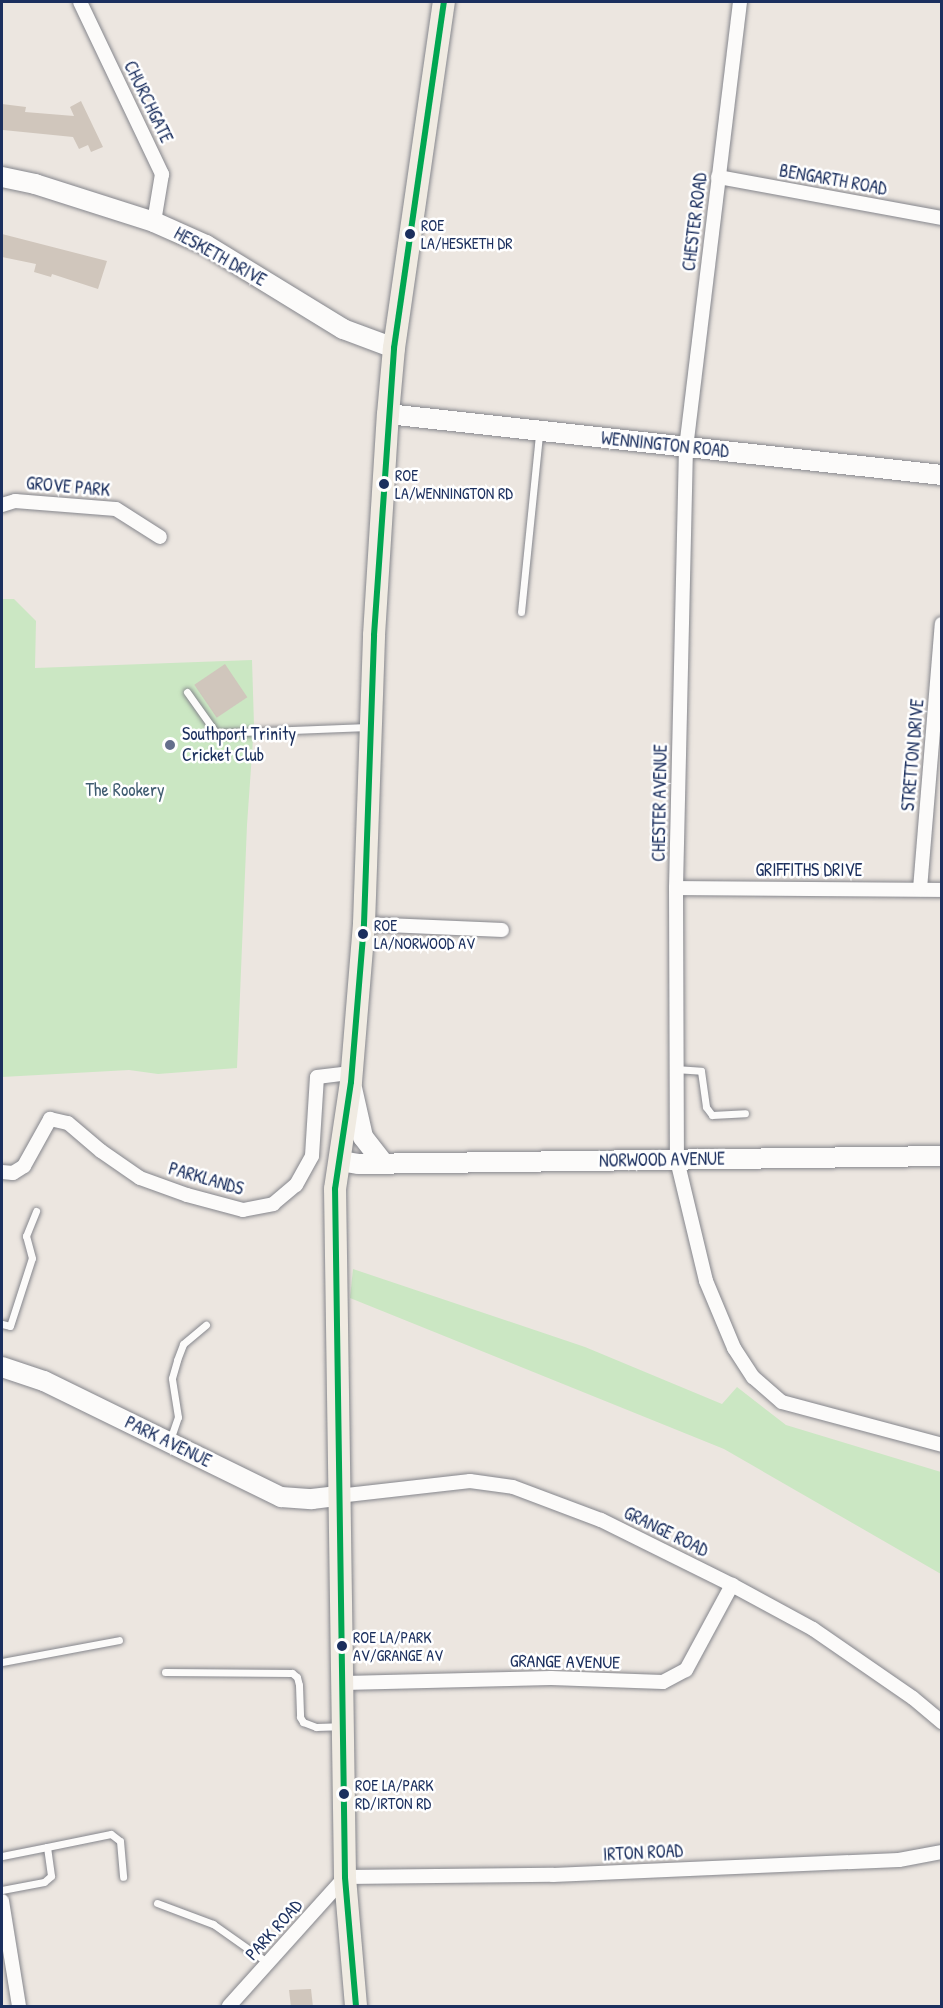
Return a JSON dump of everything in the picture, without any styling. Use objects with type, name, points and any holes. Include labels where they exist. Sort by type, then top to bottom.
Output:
[{"type":"main road","points":[[356,2007],[345,1877],[344,1683],[338,1496],[335,1189],[351,1078],[364,924],[371,727],[388,414],[394,348],[444,2]]},
{"type":"street","name":"CHURCHGATE","points":[[80,2],[162,174],[154,222]]},
{"type":"street","name":"CHESTER ROAD","points":[[686,447],[740,2]]},
{"type":"street","name":"HESKETH DRIVE","points":[[2,177],[35,184],[154,222],[206,245],[343,329],[394,348]]},
{"type":"street","name":"BENGARTH ROAD","points":[[718,177],[942,219]]},
{"type":"street","name":"WENNINGTON ROAD","points":[[388,414],[942,475]]},
{"type":"street","name":"CHESTER AVENUE","points":[[686,447],[676,888],[677,1160],[706,1281],[734,1348],[753,1377],[782,1402],[942,1445]]},
{"type":"street","name":"GROVE PARK","points":[[2,505],[15,501],[116,508],[160,537]]},
{"type":"street","name":"STRETTON DRIVE","points":[[920,889],[942,624]]},
{"type":"street","name":"GRIFFITHS DRIVE","points":[[676,888],[942,890]]},
{"type":"street","points":[[364,924],[502,930]]},
{"type":"street","name":"PARKLANDS","points":[[2,1172],[13,1173],[24,1166],[50,1119],[68,1123],[101,1151],[140,1178],[187,1195],[243,1210],[273,1204],[296,1185],[312,1156],[317,1077],[351,1078]]},
{"type":"street","points":[[351,1078],[363,1137],[383,1163]]},
{"type":"street","name":"NORWOOD AVENUE","points":[[340,1161],[358,1164],[942,1156]]},
{"type":"street","name":"PARK AVENUE","points":[[2,1367],[44,1381],[281,1497],[312,1499],[338,1496]]},
{"type":"street","name":"GRANGE ROAD","points":[[338,1496],[470,1481],[513,1487],[601,1520],[732,1585],[813,1629],[913,1698],[942,1722]]},
{"type":"street","name":"GRANGE AVENUE","points":[[344,1683],[551,1678],[663,1682],[686,1670],[732,1585]]},
{"type":"street","name":"IRTON ROAD","points":[[345,1877],[553,1875],[899,1860],[942,1852]]},
{"type":"street","name":"PARK ROAD","points":[[229,2007],[345,1877]]},
{"type":"street","points":[[2,1901],[19,2007]]},
{"type":"lane","points":[[521,612],[539,431]]},
{"type":"lane","points":[[187,693],[216,733],[371,727]]},
{"type":"lane","points":[[675,1069],[701,1071],[706,1107],[712,1115],[745,1113]]},
{"type":"lane","points":[[2,1324],[10,1326],[32,1258],[26,1236],[36,1210]]},
{"type":"lane","points":[[169,1442],[178,1417],[172,1378],[177,1360],[183,1344],[206,1325]]},
{"type":"lane","points":[[2,1662],[119,1640]]},
{"type":"lane","points":[[165,1672],[292,1673],[297,1677],[299,1685],[300,1717],[303,1722],[316,1727],[344,1726]]},
{"type":"lane","points":[[2,1856],[111,1834],[120,1841],[123,1877]]},
{"type":"lane","points":[[2,1890],[48,1880],[51,1876],[47,1847]]},
{"type":"lane","points":[[157,1903],[213,1924],[268,1963]]},
{"type":"green space","name":"The Rookery","points":[[2,599],[14,599],[36,621],[35,668],[252,660],[254,725],[247,825],[237,1068],[158,1074],[129,1070],[2,1077]]},
{"type":"green space","points":[[353,1269],[585,1347],[722,1404],[737,1387],[786,1425],[941,1472],[941,1574],[724,1449],[350,1298]]},
{"type":"building","points":[[81,101],[103,147],[91,152],[88,145],[79,149],[73,137],[3,130],[2,104],[26,107],[25,112],[74,116],[70,107]]},
{"type":"building","points":[[2,234],[107,261],[98,289],[52,274],[51,277],[34,272],[36,264],[2,257]]},
{"type":"building","points":[[225,664],[247,697],[217,718],[194,685]]},
{"type":"building","points":[[311,1989],[313,2007],[291,2007],[289,1990]]},
{"type":"transit line","points":[[356,2006],[345,1877],[335,1189],[351,1082],[364,924],[374,635],[394,348],[444,2]]},
{"type":"place","name":"ROE LA/HESKETH DR","points":[[410,234]]},
{"type":"place","name":"ROE LA/WENNINGTON RD","points":[[384,484]]},
{"type":"place","name":"Southport Trinity Cricket Club","points":[[170,745]]},
{"type":"place","name":"ROE LA/NORWOOD AV","points":[[363,934]]},
{"type":"place","name":"ROE LA/PARK AV/GRANGE AV","points":[[342,1646]]},
{"type":"place","name":"ROE LA/PARK RD/IRTON RD","points":[[344,1794]]}]
